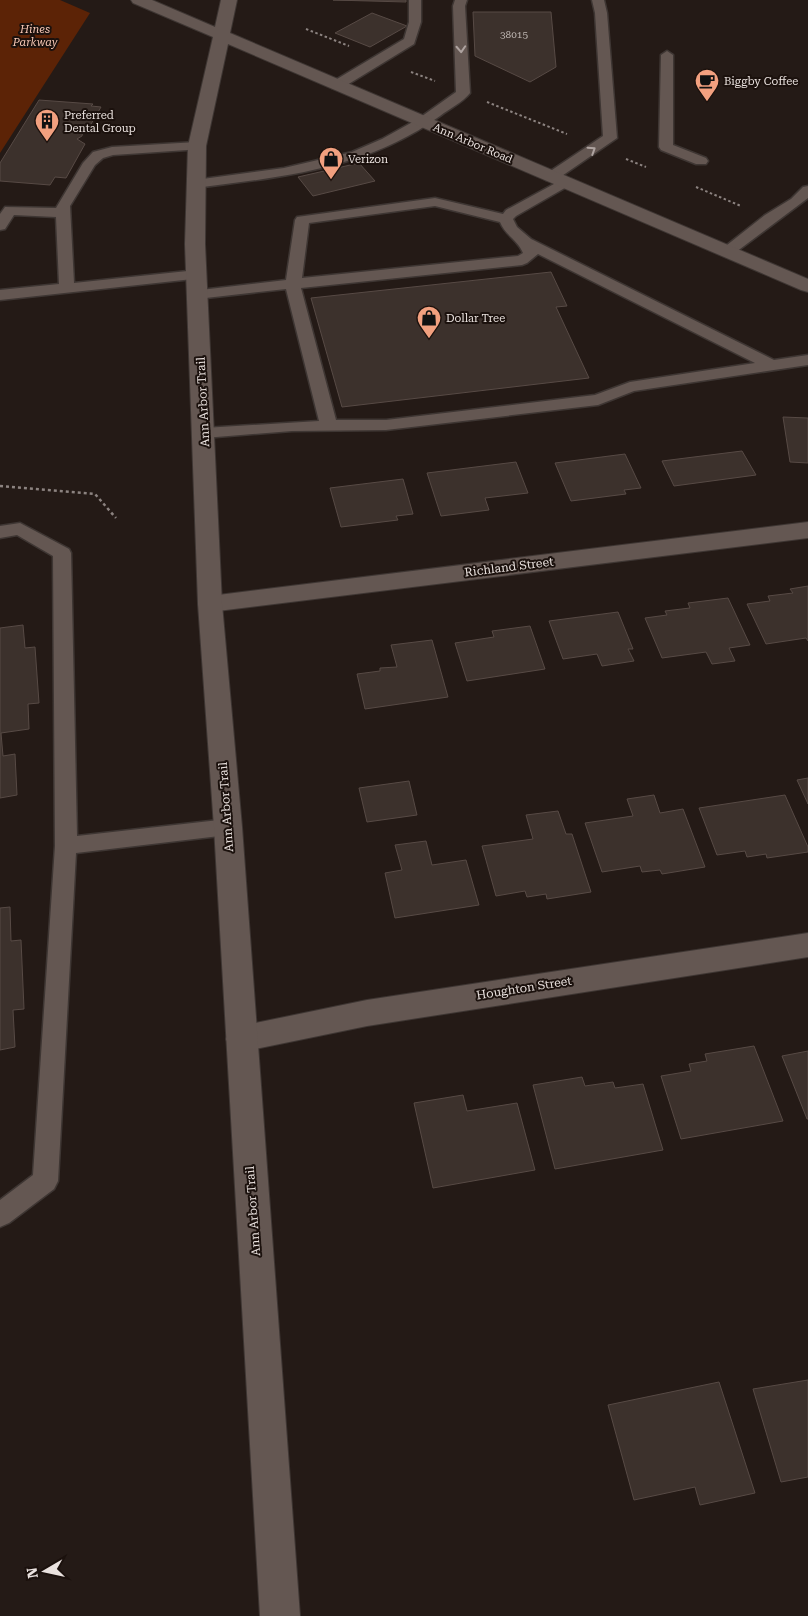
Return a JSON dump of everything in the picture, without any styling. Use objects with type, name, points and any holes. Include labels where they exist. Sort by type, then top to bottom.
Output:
[{"type":"street","name":"Ann Arbor Road","points":[[138,0],[808,286]]},
{"type":"street","name":"Ann Arbor Trail","points":[[229,0],[197,146],[195,184],[197,284],[210,604],[228,827],[280,1616]]},
{"type":"street","name":"Richland Street","points":[[210,604],[808,530]]},
{"type":"street","name":"Houghton Street","points":[[241,1038],[367,1012],[808,945]]},
{"type":"lane","points":[[338,85],[410,42],[415,22],[415,0]]},
{"type":"lane","points":[[195,184],[284,172],[357,155],[387,142],[422,122],[464,93],[459,6],[461,0]]},
{"type":"lane","points":[[506,219],[510,213],[558,180],[610,138],[601,13],[598,0]]},
{"type":"lane","points":[[667,55],[668,129],[666,147],[701,161]]},
{"type":"lane","points":[[67,288],[63,206],[90,163],[98,155],[112,151],[197,146]]},
{"type":"lane","points":[[727,252],[770,218],[796,202],[808,190]]},
{"type":"lane","points":[[329,426],[293,285],[302,220],[435,202],[506,219]]},
{"type":"lane","points":[[0,226],[10,210],[63,213]]},
{"type":"lane","points":[[506,219],[510,230],[526,242],[771,365]]},
{"type":"lane","points":[[0,296],[67,288],[197,284],[293,285],[522,260],[531,254],[526,242]]},
{"type":"lane","points":[[204,433],[292,426],[386,425],[598,400],[630,388],[808,360]]},
{"type":"lane","points":[[0,532],[20,529],[62,553],[66,846],[45,1181],[0,1215]]},
{"type":"lane","points":[[66,846],[228,827]]},
{"type":"path","points":[[306,29],[356,49]]},
{"type":"path","points":[[407,70],[574,137]]},
{"type":"path","points":[[0,486],[94,494],[116,518]]},
{"type":"green space","name":"Hines Parkway","points":[[0,0],[60,0],[90,13],[0,153]]},
{"type":"building","points":[[333,0],[406,0],[406,2]]},
{"type":"building","points":[[473,12],[551,12],[556,67],[530,82],[475,56]]},
{"type":"building","points":[[372,13],[407,26],[370,47],[335,33]]},
{"type":"building","name":"Preferred Dental Group","points":[[39,100],[93,104],[91,106],[101,107],[87,131],[83,130],[82,136],[77,139],[85,144],[66,178],[55,177],[50,185],[0,181],[0,163]]},
{"type":"building","points":[[359,163],[375,181],[313,196],[298,177]]},
{"type":"building","points":[[551,272],[567,306],[556,307],[589,378],[342,407],[311,298]]},
{"type":"building","points":[[783,417],[808,418],[808,463],[790,462]]},
{"type":"building","points":[[742,451],[756,475],[674,486],[662,461]]},
{"type":"building","points":[[625,454],[641,488],[624,490],[626,494],[571,501],[555,463]]},
{"type":"building","points":[[516,462],[528,493],[485,498],[489,510],[441,516],[427,473]]},
{"type":"building","points":[[403,479],[413,514],[396,516],[398,520],[341,527],[330,488]]},
{"type":"building","points":[[808,586],[808,641],[806,638],[766,644],[747,604],[770,601],[768,596],[793,593],[790,589]]},
{"type":"building","points":[[728,598],[750,645],[729,648],[735,661],[712,664],[706,652],[662,658],[645,618],[667,615],[665,611],[690,608],[688,603]]},
{"type":"building","points":[[618,612],[633,649],[628,649],[634,661],[602,666],[597,654],[563,659],[549,621]]},
{"type":"building","points":[[23,625],[25,648],[35,647],[39,703],[28,704],[29,729],[1,733],[3,756],[15,754],[17,795],[0,798],[0,628]]},
{"type":"building","points":[[530,626],[545,669],[467,681],[455,643],[494,637],[492,631]]},
{"type":"building","points":[[432,640],[448,697],[365,709],[357,674],[380,671],[380,668],[397,667],[391,645]]},
{"type":"building","points":[[808,778],[808,804],[797,780]]},
{"type":"building","points":[[409,781],[417,815],[367,822],[359,788]]},
{"type":"building","points":[[654,795],[660,813],[683,809],[705,867],[662,874],[660,870],[642,872],[640,866],[602,872],[585,823],[633,816],[627,799]]},
{"type":"building","points":[[785,795],[808,847],[808,852],[767,858],[766,854],[747,857],[745,851],[717,855],[699,808]]},
{"type":"building","points":[[558,811],[566,834],[572,834],[591,892],[547,899],[546,894],[527,897],[525,891],[496,896],[482,846],[533,839],[526,815]]},
{"type":"building","points":[[426,841],[432,865],[466,860],[479,905],[395,918],[385,873],[402,870],[395,845]]},
{"type":"building","points":[[10,907],[11,941],[21,940],[24,1009],[13,1010],[15,1047],[0,1050],[0,908]]},
{"type":"building","points":[[754,1046],[783,1121],[681,1139],[661,1076],[691,1071],[689,1064],[707,1061],[705,1054]]},
{"type":"building","points":[[808,1051],[808,1119],[807,1119],[782,1056]]},
{"type":"building","points":[[582,1077],[585,1086],[613,1082],[615,1088],[643,1084],[663,1150],[555,1169],[533,1085]]},
{"type":"building","points":[[463,1095],[467,1111],[517,1103],[535,1170],[433,1188],[414,1103]]},
{"type":"building","points":[[808,1380],[808,1477],[781,1482],[753,1389]]},
{"type":"building","points":[[719,1382],[755,1493],[700,1505],[695,1487],[634,1500],[608,1405]]},
{"type":"place","name":"Biggby Coffee","points":[[707,102]]},
{"type":"place","name":"Preferred Dental Group","points":[[47,142]]},
{"type":"place","name":"Verizon","points":[[331,180]]},
{"type":"place","name":"Dollar Tree","points":[[429,339]]}]
